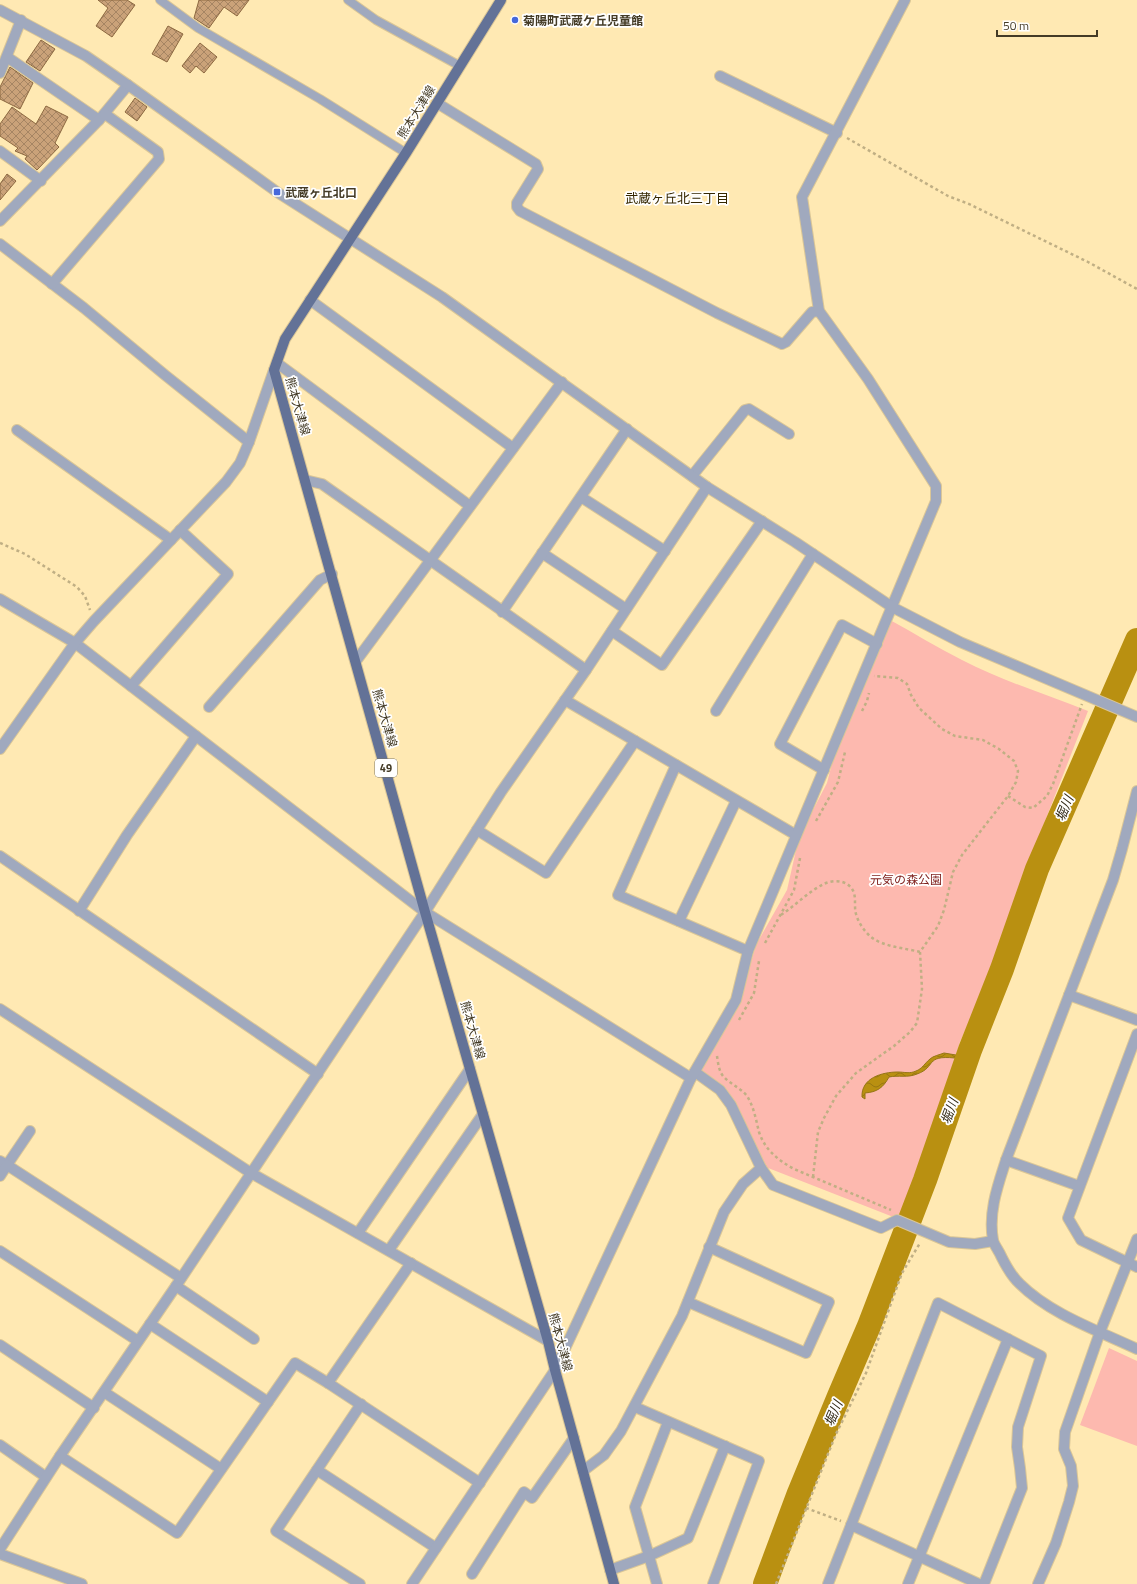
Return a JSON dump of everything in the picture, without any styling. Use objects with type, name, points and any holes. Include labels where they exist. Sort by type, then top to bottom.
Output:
[{"type":"main road","name":"熊本大津線","points":[[501,0],[438,103],[285,339],[276,366],[425,912],[548,1341],[614,1584]]},
{"type":"street","points":[[412,1584],[555,1370],[693,1075],[736,1000],[748,950],[936,502],[936,486],[868,379],[819,311],[802,197],[837,133],[905,0]]},
{"type":"street","points":[[0,10],[86,56],[277,192],[442,297],[708,487],[892,606],[960,642],[1137,717]]},
{"type":"street","points":[[0,73],[21,20]]},
{"type":"street","points":[[7,58],[158,152],[158,159],[52,284]]},
{"type":"street","points":[[720,76],[837,133]]},
{"type":"street","points":[[0,221],[102,117],[128,85]]},
{"type":"street","points":[[438,103],[536,164],[538,169],[517,203],[517,208],[520,211],[717,313],[782,344],[786,342],[812,312],[819,311]]},
{"type":"street","points":[[0,151],[40,181]]},
{"type":"street","points":[[0,244],[84,308],[249,442]]},
{"type":"street","points":[[310,300],[513,448]]},
{"type":"street","points":[[0,748],[75,643],[94,620],[226,482],[240,463],[276,366],[470,506]]},
{"type":"street","points":[[356,661],[562,382]]},
{"type":"street","points":[[692,476],[745,410],[749,409],[789,434]]},
{"type":"street","points":[[502,612],[627,429]]},
{"type":"street","points":[[17,430],[171,540]]},
{"type":"street","points":[[306,480],[322,484],[586,670]]},
{"type":"street","points":[[0,1549],[60,1456],[94,1408],[318,1074],[425,912],[501,792],[586,670],[708,487]]},
{"type":"street","points":[[581,497],[665,551]]},
{"type":"street","points":[[612,631],[662,665],[762,521]]},
{"type":"street","points":[[131,686],[228,574],[180,530]]},
{"type":"street","points":[[542,553],[626,609]]},
{"type":"street","points":[[716,711],[813,554]]},
{"type":"street","points":[[209,707],[320,580],[332,574]]},
{"type":"street","points":[[0,599],[75,643],[425,912],[720,1090],[731,1105],[761,1168],[772,1184],[881,1228],[898,1220],[949,1242],[975,1244],[993,1241]]},
{"type":"street","points":[[824,770],[780,744],[842,625],[876,644]]},
{"type":"street","points":[[565,700],[796,835]]},
{"type":"street","points":[[80,911],[128,835],[196,736]]},
{"type":"street","points":[[477,830],[546,873],[635,741]]},
{"type":"street","points":[[676,765],[618,895],[748,950]]},
{"type":"street","points":[[1137,791],[1136,801],[1113,880],[1006,1160],[994,1197],[992,1220],[993,1241],[1018,1283],[1033,1296],[1054,1310],[1137,1349]]},
{"type":"street","points":[[680,921],[736,801]]},
{"type":"street","points":[[0,856],[318,1074]]},
{"type":"street","points":[[1069,995],[1137,1020]]},
{"type":"street","points":[[0,1009],[251,1173],[548,1341]]},
{"type":"street","points":[[1132,1265],[1081,1240],[1068,1218],[1137,1034]]},
{"type":"street","points":[[358,1233],[470,1069]]},
{"type":"street","points":[[389,1250],[483,1114]]},
{"type":"street","points":[[0,1176],[3,1163],[30,1131]]},
{"type":"street","points":[[1006,1160],[1079,1186]]},
{"type":"street","points":[[3,1163],[178,1282],[254,1339]]},
{"type":"street","points":[[583,1471],[604,1455],[621,1431],[658,1364],[688,1302],[724,1212],[743,1184],[761,1168]]},
{"type":"street","points":[[1038,1584],[1056,1543],[1073,1486],[1070,1466],[1064,1449],[1065,1432],[1100,1332],[1132,1265],[1137,1239]]},
{"type":"street","points":[[688,1302],[806,1353],[829,1302],[709,1247]]},
{"type":"street","points":[[0,1251],[138,1341]]},
{"type":"street","points":[[328,1383],[411,1263]]},
{"type":"street","points":[[828,1584],[938,1304],[1041,1356],[1018,1428],[1016,1447],[1022,1488],[984,1584]]},
{"type":"street","points":[[150,1324],[268,1402]]},
{"type":"street","points":[[908,1584],[1008,1339]]},
{"type":"street","points":[[0,1345],[94,1408]]},
{"type":"street","points":[[60,1456],[177,1533],[295,1363],[361,1404],[480,1483]]},
{"type":"street","points":[[104,1392],[221,1469]]},
{"type":"street","points":[[360,1584],[276,1531],[361,1404]]},
{"type":"street","points":[[634,1407],[759,1461],[712,1584]]},
{"type":"street","points":[[657,1584],[635,1507],[668,1422]]},
{"type":"street","points":[[472,1574],[524,1492],[532,1498],[574,1438]]},
{"type":"street","points":[[0,1445],[46,1477]]},
{"type":"street","points":[[610,1570],[649,1556],[688,1538],[725,1446]]},
{"type":"street","points":[[317,1470],[436,1548]]},
{"type":"street","points":[[851,1525],[979,1584]]},
{"type":"street","points":[[0,1554],[82,1584]]},
{"type":"lane","points":[[160,0],[198,28],[320,99],[406,153]]},
{"type":"lane","points":[[348,0],[376,20],[460,66]]},
{"type":"path","points":[[837,133],[948,196],[969,204],[1088,262],[1137,289]]},
{"type":"path","points":[[0,543],[25,554],[77,587],[85,596],[94,620]]},
{"type":"path","points":[[872,683],[876,669]]},
{"type":"path","points":[[812,1177],[818,1132],[836,1096],[856,1073],[894,1046],[917,1024],[922,989],[920,952],[938,926],[944,910],[953,872],[962,855],[1008,796],[1016,782],[1018,771],[1014,761],[999,749],[983,740],[955,736],[942,729],[920,708],[911,695],[907,684],[898,678],[873,676]]},
{"type":"path","points":[[861,714],[867,701],[870,689]]},
{"type":"path","points":[[1008,796],[1025,807],[1034,808],[1047,796],[1087,696]]},
{"type":"path","points":[[815,823],[838,782],[847,748]]},
{"type":"path","points":[[765,943],[794,890],[801,856]]},
{"type":"path","points":[[780,916],[812,891],[827,883],[839,880],[848,884],[854,892],[856,915],[862,927],[871,937],[883,943],[920,952]]},
{"type":"path","points":[[737,1024],[754,993],[759,958]]},
{"type":"path","points":[[716,1055],[718,1066],[723,1076],[747,1096],[755,1113],[760,1133],[767,1149],[779,1160],[794,1169],[898,1213],[898,1220]]},
{"type":"path","points":[[776,1584],[836,1434],[866,1373],[902,1273],[920,1243]]},
{"type":"path","points":[[806,1508],[851,1525]]},
{"type":"green space","name":"元気の森公園","points":[[890,620],[977,668],[1088,711],[1040,834],[1007,935],[960,1042],[931,1136],[901,1220],[763,1166],[733,1104],[699,1072],[740,1000],[756,945],[787,890],[799,837],[827,783],[836,748]]},
{"type":"green space","points":[[1109,1348],[1137,1361],[1137,1446],[1080,1425]]},
{"type":"water","points":[[944,1053],[956,1055],[955,1058],[939,1058],[932,1062],[923,1071],[914,1075],[889,1077],[879,1089],[873,1092],[865,1093],[865,1099],[862,1097],[865,1085],[874,1077],[892,1072],[914,1072],[920,1069],[934,1056]]},
{"type":"building","points":[[98,0],[127,0],[135,5],[112,37],[96,26],[108,8]]},
{"type":"building","points":[[199,0],[249,0],[237,16],[224,7],[209,28],[194,18]]},
{"type":"building","points":[[168,26],[183,34],[167,62],[152,54]]},
{"type":"building","points":[[41,40],[55,49],[40,71],[26,62]]},
{"type":"building","points":[[200,43],[217,57],[204,73],[196,66],[190,73],[182,66]]},
{"type":"building","points":[[10,67],[33,83],[20,109],[0,99],[0,87]]},
{"type":"building","points":[[135,98],[147,107],[137,121],[125,112]]},
{"type":"building","points":[[46,106],[68,117],[55,143],[59,147],[37,170],[25,159],[27,156],[15,151],[18,148],[0,136],[0,124],[12,107],[36,124]]},
{"type":"building","points":[[7,174],[16,181],[0,200],[0,184]]},
{"type":"waterway","name":"堀川","points":[[765,1584],[799,1493],[869,1326],[925,1180],[970,1050],[1002,969],[1037,869],[1137,640]]},
{"type":"place","name":"菊陽町武蔵ケ丘児童館","points":[[515,20]]},
{"type":"place","name":"武蔵ヶ丘北口","points":[[277,192]]},
{"type":"district","name":"武蔵ヶ丘北三丁目","points":[[677,198]]}]
